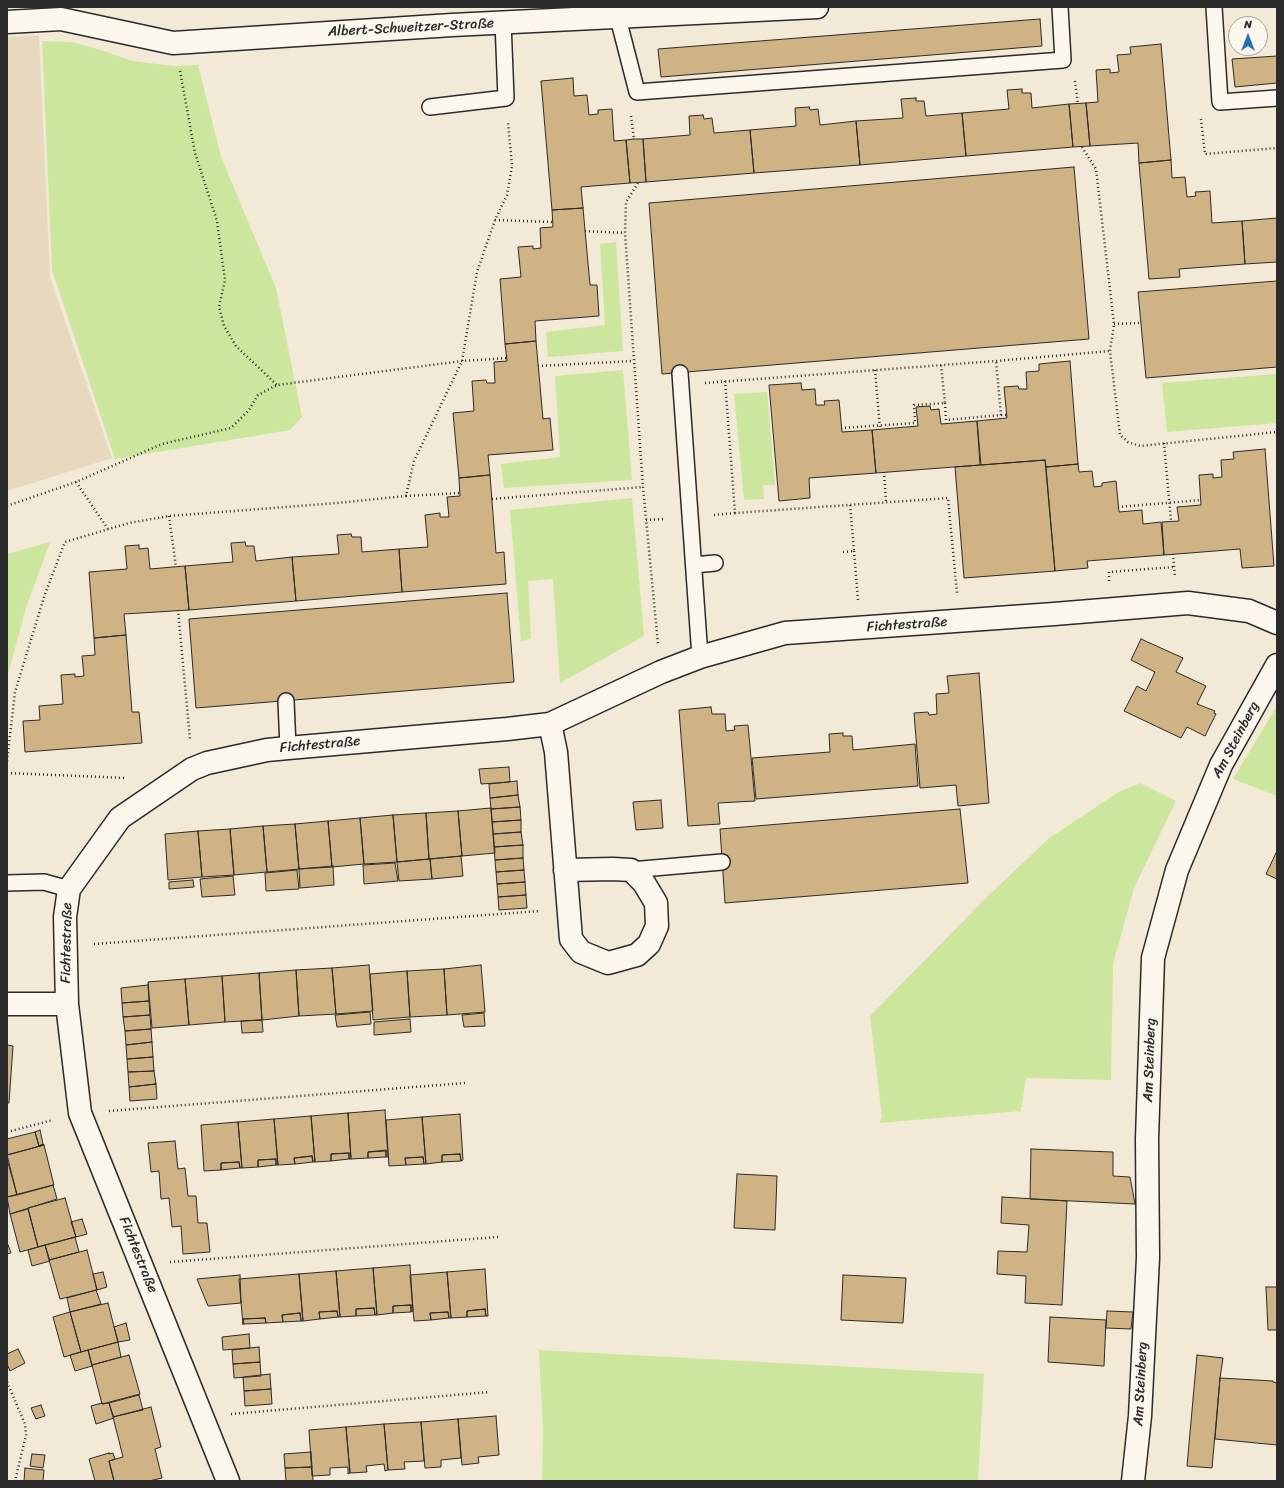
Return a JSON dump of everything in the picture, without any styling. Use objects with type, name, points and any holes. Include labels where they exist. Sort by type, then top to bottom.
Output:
[{"type":"street","name":"Albert-Schweitzer-Straße","points":[[7,22],[61,19],[174,43],[503,22],[618,18],[816,7]]},
{"type":"street","name":"Fichtestraße","points":[[228,1481],[80,1113],[67,1004],[65,917],[69,889],[120,818],[192,769],[207,763],[267,750],[550,724],[661,672],[700,657],[786,634],[1054,614],[1188,602],[1249,611],[1277,623]]},
{"type":"street","name":"Am Steinberg","points":[[1133,1481],[1140,1416],[1148,1258],[1147,1139],[1153,958],[1177,870],[1221,765],[1277,665]]},
{"type":"street","points":[[550,724],[556,752],[570,939],[581,952],[608,963],[637,955],[648,944],[657,926],[656,903],[644,883],[631,870],[565,870]]},
{"type":"street","points":[[7,1004],[67,1004]]},
{"type":"lane","points":[[618,18],[637,92],[1063,60],[1060,7]]},
{"type":"lane","points":[[1214,7],[1220,102],[1277,98]]},
{"type":"lane","points":[[430,107],[506,98],[503,22]]},
{"type":"lane","points":[[680,373],[700,657]]},
{"type":"lane","points":[[694,564],[715,563]]},
{"type":"lane","points":[[286,701],[288,748]]},
{"type":"lane","points":[[631,870],[722,862]]},
{"type":"lane","points":[[7,883],[44,882],[69,889]]},
{"type":"path","points":[[174,43],[195,153],[217,221],[225,280],[219,307],[224,326],[236,346],[277,385]]},
{"type":"path","points":[[406,496],[414,461],[462,361],[477,272],[495,220],[507,195],[512,166],[506,98]]},
{"type":"path","points":[[1082,147],[1096,169],[1114,324],[1110,350],[1120,435],[1128,442],[1140,446],[1277,432]]},
{"type":"path","points":[[638,183],[626,202],[625,233],[643,487],[661,672]]},
{"type":"path","points":[[495,220],[553,222]]},
{"type":"path","points":[[585,230],[625,233]]},
{"type":"path","points":[[1114,324],[1140,323]]},
{"type":"path","points":[[959,621],[948,498],[850,504],[735,514],[725,382],[996,361],[1110,350]]},
{"type":"path","points":[[7,506],[76,482],[162,444],[231,428],[249,410],[258,394],[277,385],[462,361],[506,358]]},
{"type":"path","points":[[538,366],[633,361]]},
{"type":"path","points":[[996,361],[1001,415]]},
{"type":"path","points":[[941,365],[946,420],[1006,415]]},
{"type":"path","points":[[875,370],[880,427]]},
{"type":"path","points":[[841,428],[915,424],[914,405],[945,403]]},
{"type":"path","points":[[1164,443],[1170,521]]},
{"type":"path","points":[[884,472],[886,502]]},
{"type":"path","points":[[76,482],[108,529]]},
{"type":"path","points":[[492,499],[643,487]]},
{"type":"path","points":[[7,761],[15,692],[45,594],[65,542],[129,523],[169,516],[406,496],[460,493]]},
{"type":"path","points":[[1118,508],[1201,500]]},
{"type":"path","points":[[850,504],[858,602]]},
{"type":"path","points":[[169,516],[176,567]]},
{"type":"path","points":[[843,552],[854,551]]},
{"type":"path","points":[[1173,554],[1175,571]]},
{"type":"path","points":[[178,610],[190,739],[207,763]]},
{"type":"path","points":[[7,773],[124,778],[171,783]]},
{"type":"path","points":[[66,946],[568,909]]},
{"type":"path","points":[[7,1132],[80,1113],[465,1083]]},
{"type":"path","points":[[142,1265],[498,1238]]},
{"type":"path","points":[[7,1382],[25,1424],[26,1435],[15,1481]]},
{"type":"path","points":[[203,1416],[490,1392]]},
{"type":"shaded area","points":[[39,35],[50,277],[112,458],[7,491],[7,37]]},
{"type":"green space","points":[[42,41],[71,42],[98,49],[132,61],[174,66],[198,65],[221,157],[276,288],[302,417],[290,430],[115,459],[52,270]]},
{"type":"green space","points":[[616,242],[623,351],[548,357],[546,332],[605,325],[600,244]]},
{"type":"green space","points":[[623,370],[632,480],[504,488],[501,464],[560,457],[555,376]]},
{"type":"green space","points":[[1277,374],[1277,423],[1167,432],[1162,383]]},
{"type":"green space","points":[[767,392],[775,485],[763,485],[764,499],[744,500],[734,394]]},
{"type":"green space","points":[[632,498],[644,636],[560,683],[553,579],[528,581],[531,639],[521,641],[510,510]]},
{"type":"green space","points":[[50,542],[26,608],[7,678],[7,554]]},
{"type":"green space","points":[[1277,706],[1277,796],[1233,779]]},
{"type":"green space","points":[[1140,783],[1176,801],[1134,888],[1113,964],[1111,1080],[1026,1078],[1021,1111],[879,1123],[882,1117],[870,1016],[987,897],[1048,839],[1117,793]]},
{"type":"green space","points":[[539,1350],[984,1374],[978,1481],[542,1481],[543,1430]]},
{"type":"building","points":[[1040,19],[1042,46],[661,77],[658,49]]},
{"type":"building","points":[[1161,44],[1171,160],[1139,163],[1138,143],[1090,146],[1086,103],[1098,102],[1096,70],[1110,69],[1110,73],[1119,72],[1117,55],[1131,54],[1130,47]]},
{"type":"building","points":[[1277,56],[1277,83],[1235,87],[1232,59]]},
{"type":"building","points":[[573,78],[574,96],[587,95],[589,115],[598,114],[598,110],[612,109],[614,141],[626,140],[630,183],[581,187],[583,208],[552,210],[541,81]]},
{"type":"building","points":[[1022,89],[1022,93],[1031,93],[1032,108],[1069,104],[1073,147],[966,156],[962,113],[1009,109],[1007,90]]},
{"type":"building","points":[[916,98],[916,101],[924,101],[926,116],[962,113],[966,156],[860,165],[856,121],[903,118],[901,99]]},
{"type":"building","points":[[1086,103],[1090,146],[1073,147],[1069,104]]},
{"type":"building","points":[[809,107],[810,110],[818,109],[820,125],[856,121],[860,165],[754,173],[750,130],[796,126],[795,108]]},
{"type":"building","points":[[703,115],[704,119],[712,118],[714,133],[750,130],[754,173],[646,182],[643,139],[690,135],[689,116]]},
{"type":"building","points":[[643,139],[646,182],[630,183],[626,140]]},
{"type":"building","points":[[1171,160],[1172,178],[1185,177],[1187,197],[1196,196],[1195,192],[1210,191],[1212,223],[1242,221],[1245,264],[1179,269],[1180,277],[1149,279],[1139,163]]},
{"type":"building","points":[[1074,167],[1089,339],[662,374],[649,203]]},
{"type":"building","points":[[583,208],[590,285],[597,285],[599,316],[535,321],[536,341],[505,344],[500,279],[521,277],[518,247],[533,246],[533,249],[541,248],[540,228],[553,227],[552,210]]},
{"type":"building","points":[[1277,218],[1277,262],[1245,264],[1242,221]]},
{"type":"building","points":[[1277,281],[1277,367],[1146,378],[1138,292]]},
{"type":"building","points":[[536,341],[543,419],[550,418],[553,450],[488,455],[490,475],[459,478],[453,413],[474,411],[472,381],[486,380],[487,383],[495,383],[494,362],[507,361],[505,344]]},
{"type":"building","points":[[1070,361],[1078,464],[1046,467],[1045,460],[981,465],[977,421],[1007,418],[1004,387],[1018,386],[1019,389],[1027,389],[1026,372],[1039,371],[1039,364]]},
{"type":"building","points":[[801,383],[802,390],[815,389],[816,405],[825,405],[824,401],[839,400],[842,432],[872,430],[876,473],[809,478],[810,498],[779,501],[769,385]]},
{"type":"building","points":[[930,406],[931,410],[939,409],[941,424],[977,421],[980,465],[876,473],[872,430],[918,426],[916,407]]},
{"type":"building","points":[[1265,449],[1274,566],[1242,568],[1240,549],[1164,555],[1162,522],[1179,521],[1177,507],[1201,505],[1199,475],[1213,474],[1213,478],[1222,477],[1221,460],[1234,459],[1233,452]]},
{"type":"building","points":[[1045,460],[1055,571],[964,578],[955,467]]},
{"type":"building","points":[[1078,464],[1079,472],[1092,471],[1094,487],[1102,486],[1102,483],[1116,481],[1119,512],[1142,510],[1143,524],[1161,522],[1164,555],[1087,561],[1088,568],[1055,571],[1046,467]]},
{"type":"building","points":[[490,475],[496,553],[504,552],[506,584],[402,592],[399,549],[428,547],[425,515],[440,513],[440,517],[449,517],[447,497],[460,496],[459,478]]},
{"type":"building","points":[[351,534],[352,537],[361,537],[362,552],[399,549],[402,592],[296,601],[292,557],[339,554],[337,535]]},
{"type":"building","points":[[245,542],[246,546],[254,546],[256,561],[292,557],[296,601],[189,610],[185,566],[233,562],[231,543]]},
{"type":"building","points":[[139,545],[139,549],[148,548],[150,569],[185,566],[189,610],[124,614],[126,635],[94,638],[89,572],[127,569],[125,546]]},
{"type":"building","points":[[507,593],[514,682],[196,708],[189,619]]},
{"type":"building","points":[[126,635],[132,712],[139,712],[142,743],[25,752],[23,721],[40,720],[39,706],[63,704],[61,675],[75,674],[75,677],[84,676],[82,656],[95,655],[94,638]]},
{"type":"building","points":[[1141,639],[1183,658],[1176,672],[1206,686],[1197,704],[1215,711],[1214,713],[1216,714],[1205,736],[1187,727],[1181,738],[1124,711],[1137,686],[1146,691],[1155,672],[1131,660]]},
{"type":"building","points":[[979,673],[989,803],[958,806],[956,785],[920,788],[914,713],[928,712],[929,715],[937,714],[936,694],[949,693],[947,676]]},
{"type":"building","points":[[711,707],[712,714],[725,714],[726,731],[735,730],[734,726],[748,725],[755,801],[718,803],[720,824],[688,826],[679,710]]},
{"type":"building","points":[[843,733],[843,736],[852,736],[853,750],[915,744],[918,786],[756,799],[752,758],[830,752],[829,734]]},
{"type":"building","points":[[509,767],[510,782],[481,784],[479,769]]},
{"type":"building","points":[[517,781],[518,795],[490,798],[489,784]]},
{"type":"building","points":[[518,795],[520,807],[491,809],[490,798]]},
{"type":"building","points":[[661,800],[663,828],[636,830],[633,802]]},
{"type":"building","points":[[520,807],[521,820],[492,822],[491,809]]},
{"type":"building","points":[[491,808],[495,853],[462,856],[458,811]]},
{"type":"building","points":[[960,809],[968,883],[725,903],[720,829]]},
{"type":"building","points":[[458,811],[462,856],[429,859],[426,813]]},
{"type":"building","points":[[426,813],[429,859],[397,862],[393,815]]},
{"type":"building","points":[[393,815],[397,862],[364,864],[360,818]]},
{"type":"building","points":[[360,818],[364,864],[332,867],[328,821]]},
{"type":"building","points":[[521,820],[521,832],[493,834],[492,822]]},
{"type":"building","points":[[328,821],[332,867],[299,869],[295,824]]},
{"type":"building","points":[[295,824],[299,869],[267,872],[263,826]]},
{"type":"building","points":[[263,826],[267,872],[234,875],[230,829]]},
{"type":"building","points":[[230,829],[234,875],[202,877],[198,831]]},
{"type":"building","points":[[198,831],[202,877],[168,880],[165,834]]},
{"type":"building","points":[[521,832],[523,845],[494,847],[493,834]]},
{"type":"building","points":[[523,845],[523,858],[495,860],[494,847]]},
{"type":"building","points":[[1277,851],[1277,879],[1266,874]]},
{"type":"building","points":[[461,856],[463,876],[432,879],[430,859]]},
{"type":"building","points":[[523,858],[524,870],[496,872],[495,860]]},
{"type":"building","points":[[430,859],[432,879],[399,881],[397,862]]},
{"type":"building","points":[[395,863],[398,881],[364,884],[363,865]]},
{"type":"building","points":[[333,866],[334,885],[300,888],[299,869]]},
{"type":"building","points":[[297,870],[299,889],[266,891],[265,873]]},
{"type":"building","points":[[524,870],[525,882],[497,884],[496,872]]},
{"type":"building","points":[[233,876],[235,895],[202,897],[200,879]]},
{"type":"building","points":[[193,880],[194,887],[169,889],[169,882]]},
{"type":"building","points":[[525,882],[526,895],[498,897],[497,884]]},
{"type":"building","points":[[526,895],[527,908],[499,910],[498,897]]},
{"type":"building","points":[[369,965],[373,1011],[336,1014],[332,968]]},
{"type":"building","points":[[481,965],[485,1012],[447,1015],[444,969]]},
{"type":"building","points":[[332,968],[336,1014],[299,1016],[296,970]]},
{"type":"building","points":[[444,969],[447,1015],[410,1017],[407,971]]},
{"type":"building","points":[[296,970],[299,1016],[262,1020],[259,973]]},
{"type":"building","points":[[407,971],[410,1017],[373,1020],[370,974]]},
{"type":"building","points":[[259,973],[262,1020],[225,1022],[222,976]]},
{"type":"building","points":[[222,976],[225,1022],[189,1025],[185,979]]},
{"type":"building","points":[[185,979],[189,1025],[152,1028],[148,982]]},
{"type":"building","points":[[148,985],[149,1001],[122,1003],[121,988]]},
{"type":"building","points":[[149,1001],[150,1015],[123,1017],[122,1003]]},
{"type":"building","points":[[370,1012],[371,1024],[337,1027],[335,1015]]},
{"type":"building","points":[[484,1013],[485,1026],[464,1027],[462,1015]]},
{"type":"building","points":[[150,1015],[151,1029],[125,1031],[123,1017]]},
{"type":"building","points":[[410,1019],[411,1032],[374,1035],[374,1022]]},
{"type":"building","points":[[262,1020],[263,1032],[242,1033],[241,1021]]},
{"type":"building","points":[[151,1029],[152,1042],[126,1045],[125,1031]]},
{"type":"building","points":[[152,1042],[153,1057],[127,1059],[126,1045]]},
{"type":"building","points":[[7,1045],[13,1046],[9,1103],[7,1103]]},
{"type":"building","points":[[153,1057],[154,1071],[128,1072],[127,1059]]},
{"type":"building","points":[[154,1071],[156,1084],[129,1087],[128,1072]]},
{"type":"building","points":[[156,1084],[157,1099],[130,1101],[129,1087]]},
{"type":"building","points":[[385,1110],[388,1157],[386,1157],[386,1150],[368,1152],[368,1158],[351,1159],[348,1113]]},
{"type":"building","points":[[348,1113],[351,1159],[349,1159],[349,1153],[331,1154],[331,1161],[315,1162],[311,1116]]},
{"type":"building","points":[[460,1114],[463,1160],[461,1161],[460,1154],[442,1155],[442,1162],[426,1164],[422,1117]]},
{"type":"building","points":[[311,1116],[315,1162],[313,1162],[312,1156],[294,1158],[295,1164],[278,1165],[274,1119]]},
{"type":"building","points":[[422,1117],[426,1164],[424,1164],[423,1157],[405,1158],[406,1165],[389,1166],[386,1120]]},
{"type":"building","points":[[274,1119],[278,1165],[276,1165],[276,1159],[258,1160],[258,1167],[242,1168],[238,1122]]},
{"type":"building","points":[[238,1122],[242,1168],[240,1168],[239,1162],[221,1163],[221,1170],[204,1171],[201,1125]]},
{"type":"building","points":[[40,1130],[43,1144],[39,1146],[35,1132]]},
{"type":"building","points":[[35,1132],[39,1146],[44,1145],[7,1155],[7,1139]]},
{"type":"building","points":[[175,1141],[178,1169],[185,1168],[188,1196],[196,1196],[198,1223],[207,1223],[210,1252],[183,1254],[181,1226],[172,1227],[169,1198],[161,1199],[159,1171],[151,1172],[148,1143]]},
{"type":"building","points":[[44,1145],[54,1185],[17,1195],[7,1155]]},
{"type":"building","points":[[1031,1149],[1113,1152],[1113,1176],[1130,1177],[1135,1204],[1030,1199]]},
{"type":"building","points":[[386,1151],[386,1157],[368,1158],[368,1152]]},
{"type":"building","points":[[349,1153],[349,1159],[331,1161],[331,1154]]},
{"type":"building","points":[[460,1154],[461,1161],[442,1162],[442,1155]]},
{"type":"building","points":[[312,1156],[313,1162],[295,1164],[294,1158]]},
{"type":"building","points":[[423,1157],[424,1164],[406,1165],[405,1158]]},
{"type":"building","points":[[7,1159],[17,1195],[7,1197]]},
{"type":"building","points":[[276,1159],[276,1165],[258,1167],[258,1160]]},
{"type":"building","points":[[239,1162],[240,1168],[221,1170],[221,1163]]},
{"type":"building","points":[[737,1174],[777,1176],[775,1230],[734,1228]]},
{"type":"building","points":[[53,1185],[57,1199],[10,1214],[7,1197]]},
{"type":"building","points":[[1002,1197],[1067,1201],[1062,1305],[1025,1303],[1026,1276],[997,1274],[998,1251],[1027,1252],[1029,1225],[1001,1223]]},
{"type":"building","points":[[65,1198],[76,1237],[38,1247],[28,1208]]},
{"type":"building","points":[[28,1209],[38,1247],[20,1252],[10,1214]]},
{"type":"building","points":[[82,1219],[87,1234],[76,1237],[71,1222]]},
{"type":"building","points":[[75,1237],[79,1252],[49,1260],[45,1245]]},
{"type":"building","points":[[7,1242],[11,1253],[7,1254]]},
{"type":"building","points":[[45,1245],[50,1261],[32,1266],[28,1250]]},
{"type":"building","points":[[87,1250],[97,1290],[60,1299],[49,1260]]},
{"type":"building","points":[[410,1265],[413,1311],[411,1312],[411,1305],[393,1306],[393,1313],[377,1315],[373,1268]]},
{"type":"building","points":[[373,1268],[377,1315],[375,1315],[374,1308],[356,1309],[356,1316],[340,1317],[336,1271]]},
{"type":"building","points":[[485,1269],[488,1316],[486,1316],[485,1309],[467,1311],[467,1317],[451,1318],[447,1272]]},
{"type":"building","points":[[336,1271],[340,1317],[338,1317],[337,1311],[319,1312],[320,1319],[303,1321],[299,1274]]},
{"type":"building","points":[[103,1272],[107,1287],[97,1290],[93,1274]]},
{"type":"building","points":[[447,1272],[451,1318],[449,1318],[448,1312],[430,1313],[431,1320],[414,1321],[410,1275]]},
{"type":"building","points":[[299,1274],[303,1321],[301,1321],[300,1313],[282,1315],[283,1322],[266,1323],[265,1318],[243,1319],[243,1325],[239,1279]]},
{"type":"building","points":[[240,1275],[241,1303],[208,1306],[197,1279]]},
{"type":"building","points":[[843,1275],[906,1278],[903,1323],[841,1320]]},
{"type":"building","points":[[1266,1287],[1277,1287],[1277,1330],[1268,1330]]},
{"type":"building","points":[[96,1290],[101,1304],[70,1312],[67,1298]]},
{"type":"building","points":[[108,1303],[118,1342],[81,1352],[70,1312]]},
{"type":"building","points":[[411,1305],[411,1312],[393,1313],[393,1306]]},
{"type":"building","points":[[374,1308],[375,1315],[356,1316],[356,1309]]},
{"type":"building","points":[[485,1309],[486,1316],[467,1317],[467,1311]]},
{"type":"building","points":[[337,1311],[338,1317],[320,1319],[319,1312]]},
{"type":"building","points":[[1107,1311],[1133,1312],[1131,1329],[1106,1328]]},
{"type":"building","points":[[70,1312],[81,1352],[64,1357],[53,1317]]},
{"type":"building","points":[[448,1312],[449,1318],[431,1320],[430,1313]]},
{"type":"building","points":[[300,1313],[301,1321],[283,1322],[282,1315]]},
{"type":"building","points":[[1050,1317],[1106,1320],[1104,1366],[1048,1362]]},
{"type":"building","points":[[265,1318],[266,1323],[244,1324],[243,1319]]},
{"type":"building","points":[[126,1323],[130,1340],[118,1342],[114,1327]]},
{"type":"building","points":[[249,1334],[250,1348],[223,1350],[222,1337]]},
{"type":"building","points":[[118,1342],[121,1357],[92,1365],[88,1350]]},
{"type":"building","points":[[259,1347],[260,1362],[233,1364],[232,1350]]},
{"type":"building","points":[[18,1349],[25,1363],[10,1371],[7,1364],[7,1354]]},
{"type":"building","points":[[88,1350],[92,1366],[75,1371],[70,1355]]},
{"type":"building","points":[[129,1355],[140,1394],[102,1404],[92,1365]]},
{"type":"building","points":[[1197,1355],[1223,1358],[1212,1468],[1187,1466]]},
{"type":"building","points":[[260,1362],[261,1376],[234,1378],[233,1364]]},
{"type":"building","points":[[270,1374],[271,1389],[244,1391],[243,1377]]},
{"type":"building","points":[[1220,1378],[1273,1381],[1277,1383],[1277,1445],[1215,1439]]},
{"type":"building","points":[[271,1389],[272,1404],[245,1406],[244,1391]]},
{"type":"building","points":[[139,1395],[143,1410],[113,1417],[109,1403]]},
{"type":"building","points":[[109,1403],[114,1418],[96,1424],[91,1406]]},
{"type":"building","points":[[41,1405],[45,1416],[36,1419],[31,1408]]},
{"type":"building","points":[[151,1407],[161,1447],[155,1449],[162,1478],[149,1481],[114,1481],[109,1461],[123,1457],[113,1417]]},
{"type":"building","points":[[496,1416],[499,1455],[478,1457],[479,1463],[462,1465],[458,1419]]},
{"type":"building","points":[[458,1419],[461,1458],[441,1460],[441,1467],[425,1468],[421,1422]]},
{"type":"building","points":[[421,1422],[424,1461],[404,1462],[405,1469],[388,1470],[384,1424]]},
{"type":"building","points":[[384,1424],[388,1470],[385,1471],[384,1464],[366,1466],[367,1472],[350,1473],[346,1427]]},
{"type":"building","points":[[346,1427],[350,1473],[348,1474],[348,1467],[330,1468],[330,1475],[312,1476],[309,1430]]},
{"type":"building","points":[[311,1452],[312,1467],[285,1468],[284,1454]]},
{"type":"building","points":[[113,1453],[115,1459],[109,1461],[114,1481],[95,1481],[89,1459]]},
{"type":"building","points":[[32,1454],[45,1455],[43,1468],[30,1466]]},
{"type":"building","points":[[312,1467],[313,1481],[286,1481],[285,1468]]},
{"type":"building","points":[[25,1468],[44,1470],[43,1481],[24,1481]]}]
